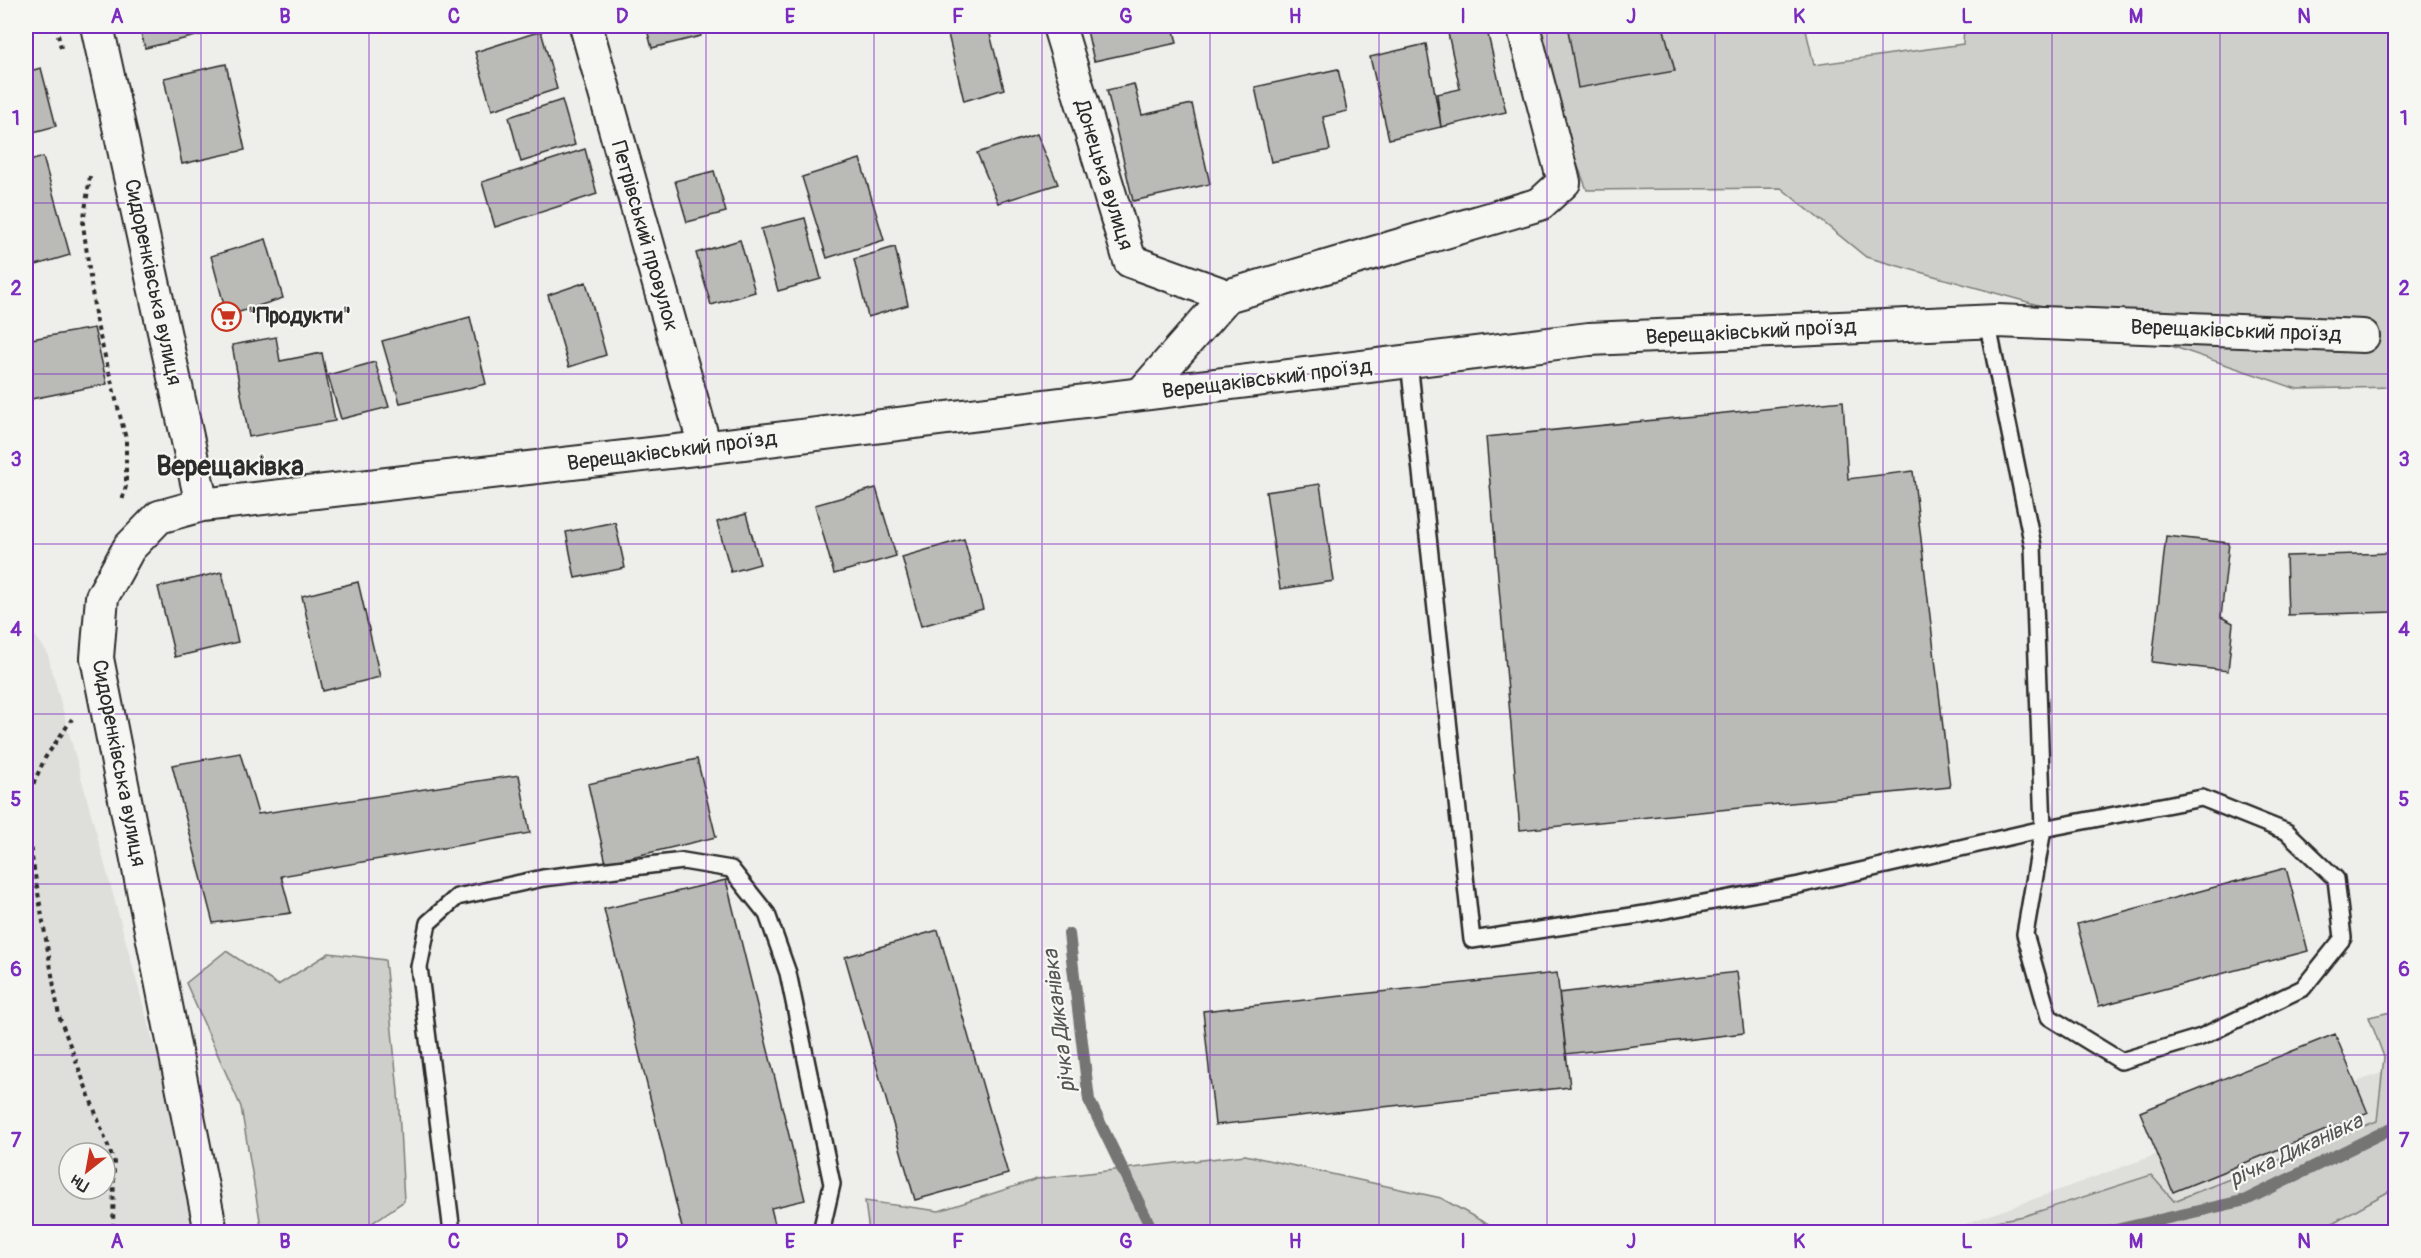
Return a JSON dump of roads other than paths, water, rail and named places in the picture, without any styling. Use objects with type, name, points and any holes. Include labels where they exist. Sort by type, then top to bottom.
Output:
[{"type":"street","name":"Сидоренківська вулиця","points":[[97,26],[202,505],[159,517],[129,548],[102,597],[97,658],[212,1233]]},
{"type":"street","name":"Петрівський провулок","points":[[585,26],[705,447]]},
{"type":"street","name":"Донецька вулиця","points":[[1059,26],[1130,261],[1227,296]]},
{"type":"street","points":[[1227,296],[1540,204],[1564,182],[1523,26]]},
{"type":"street","name":"Верещаківський проїзд","points":[[1142,394],[1227,296]]},
{"type":"street","name":"Верещаківський проїзд","points":[[202,505],[705,447],[1589,339],[1987,321],[2363,336]]},
{"type":"lane","points":[[1409,362],[1472,940],[1645,914],[1798,885],[2043,829],[2202,798],[2287,832],[2336,879],[2343,938],[2304,988],[2201,1037],[2121,1060],[2049,1017],[2025,934],[2043,829],[2033,546],[1987,321]]},
{"type":"lane","points":[[452,1233],[419,967],[428,923],[457,897],[543,878],[683,861],[731,869],[767,914],[788,973],[832,1184],[821,1233]]},
{"type":"waterway","name":"річка Диканівка","points":[[1069,934],[1089,1100],[1153,1232]]},
{"type":"waterway","name":"річка Диканівка","points":[[2107,1232],[2246,1200],[2396,1126]]},
{"type":"railway","points":[[2382,1232],[2396,1227]]},
{"type":"place","name":"\"Продукти\"","points":[[227,316]]},
{"type":"district","name":"Верещаківка","points":[[230,466]]}]
